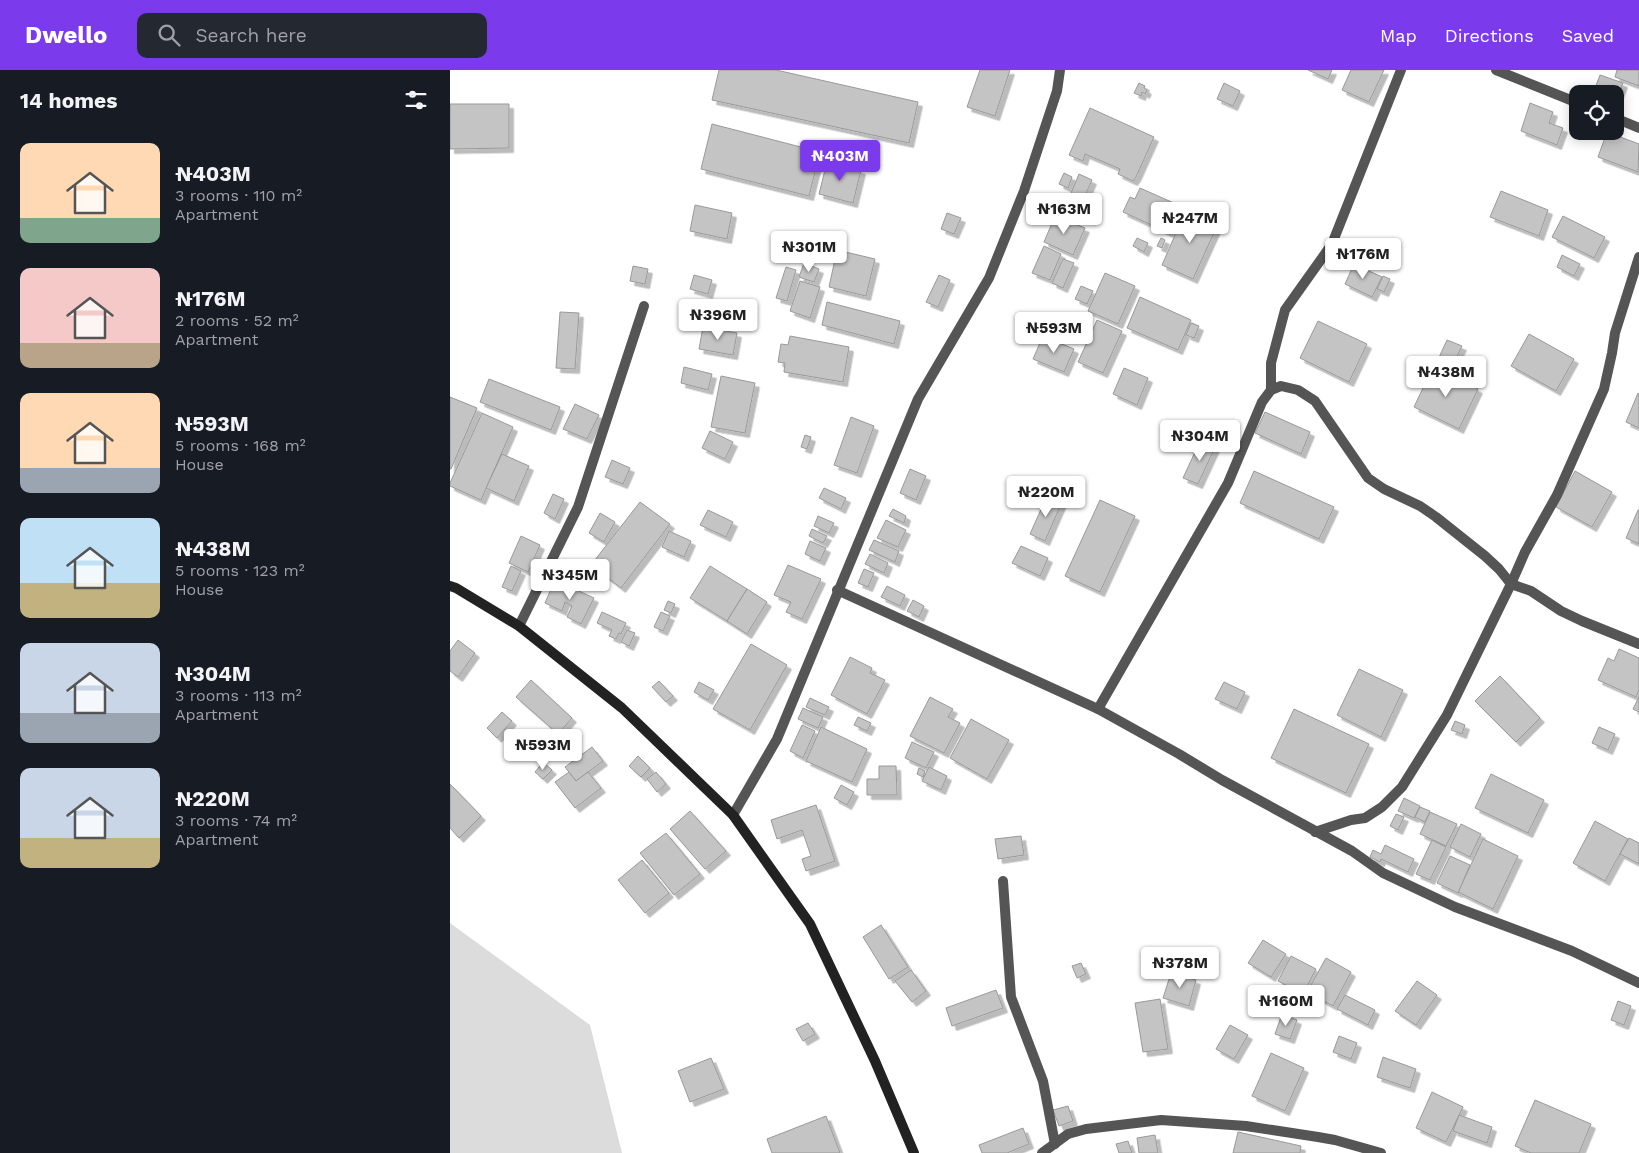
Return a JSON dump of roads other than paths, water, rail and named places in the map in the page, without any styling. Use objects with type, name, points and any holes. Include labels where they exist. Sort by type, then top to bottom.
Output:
[{"type":"street","points":[[733,815],[777,739],[837,590],[918,399],[989,278],[1024,191],[1057,91],[1060,70]]},
{"type":"street","points":[[1271,390],[1272,363],[1285,310],[1332,244],[1401,70]]},
{"type":"street","points":[[1496,70],[1569,99]]},
{"type":"street","points":[[1624,122],[1639,128]]},
{"type":"street","points":[[1316,832],[1365,818],[1382,808],[1402,787],[1447,715],[1525,552],[1557,495],[1604,389],[1615,333],[1639,257]]},
{"type":"street","points":[[520,626],[578,507],[644,306]]},
{"type":"street","points":[[1098,709],[1228,483],[1262,402],[1271,390],[1281,386],[1298,390],[1315,401],[1368,478],[1384,489],[1420,506],[1436,517],[1485,556],[1511,584],[1541,596],[1561,610],[1582,621],[1639,644]]},
{"type":"street","points":[[450,586],[520,626],[622,708],[733,815],[810,924],[875,1061],[914,1153]]},
{"type":"street","points":[[837,590],[1098,709],[1352,851],[1383,873],[1455,907],[1572,951],[1639,983]]},
{"type":"street","points":[[1003,881],[1011,997],[1043,1081],[1055,1144]]},
{"type":"street","points":[[1042,1153],[1068,1134],[1086,1129],[1161,1120],[1246,1126],[1309,1135],[1381,1153]]}]
